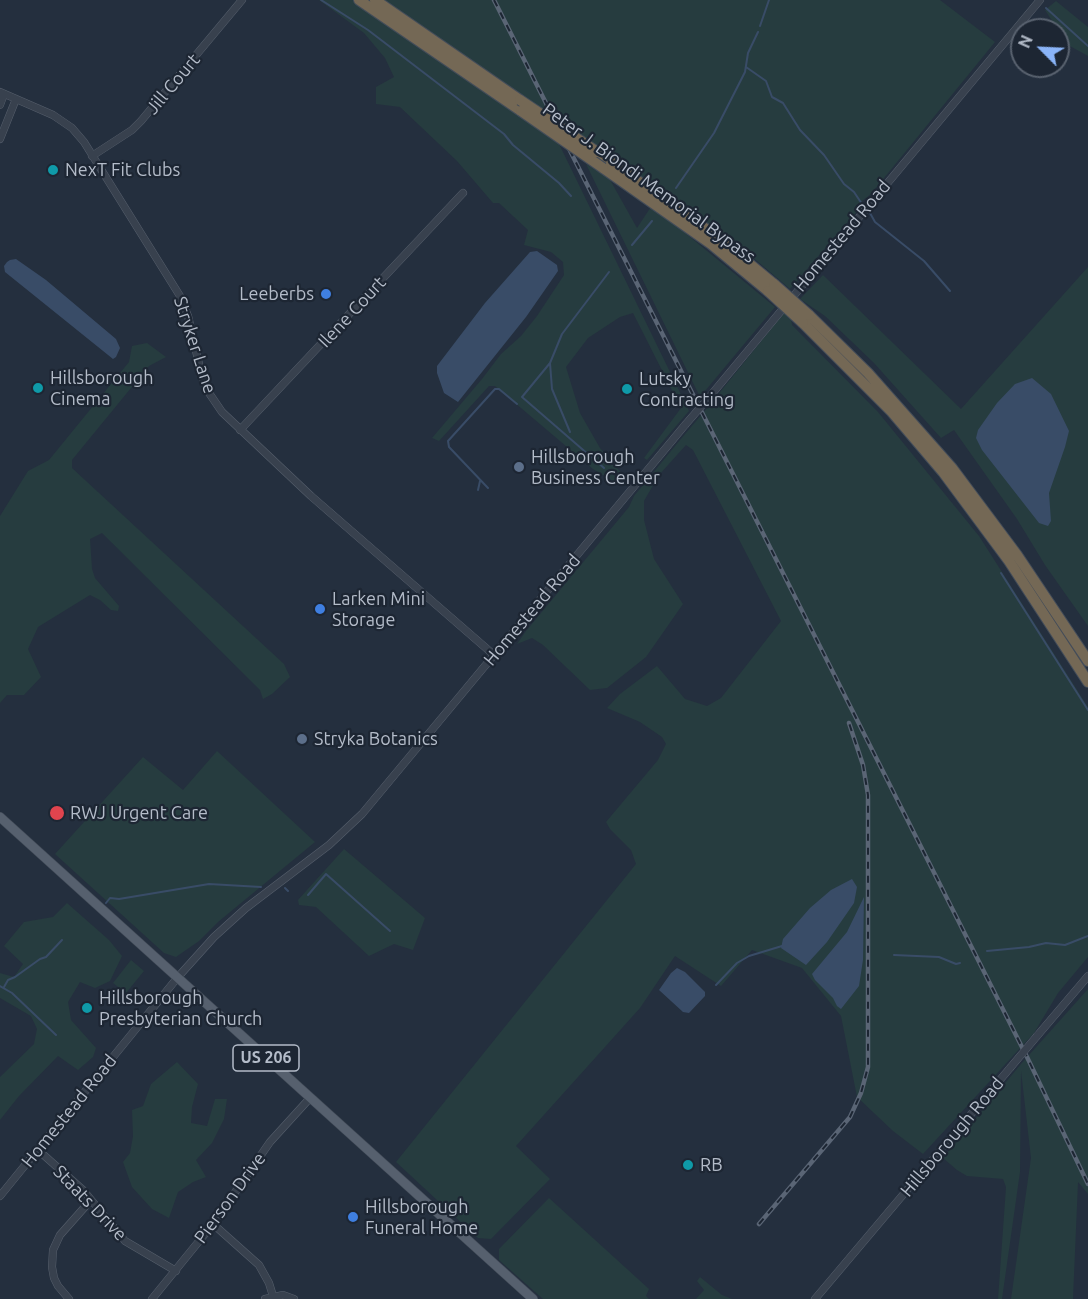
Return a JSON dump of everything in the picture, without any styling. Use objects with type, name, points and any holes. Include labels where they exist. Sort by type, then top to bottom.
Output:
[{"type":"highway","name":"Peter J. Biondi Memorial Bypass","points":[[359,0],[520,105],[597,152],[716,236],[868,373],[952,468],[982,507],[1062,620],[1088,661]]},
{"type":"highway","name":"Peter J. Biondi Memorial Bypass","points":[[375,0],[603,168],[771,287]]},
{"type":"highway","name":"Peter J. Biondi Memorial Bypass","points":[[806,319],[892,412],[943,472],[1009,561],[1088,682]]},
{"type":"main road","name":"US 206","points":[[0,817],[533,1299]]},
{"type":"street","name":"Jill Court","points":[[92,156],[132,130],[141,121],[242,0]]},
{"type":"street","name":"Homestead Road","points":[[0,1196],[178,977],[230,922],[321,852],[354,822],[1040,0]]},
{"type":"street","name":"Stryker Lane","points":[[2,93],[63,121],[80,137],[180,296],[188,316],[201,377],[214,402],[240,430],[311,496],[494,656]]},
{"type":"street","points":[[0,105],[2,93]]},
{"type":"street","points":[[0,139],[16,99]]},
{"type":"street","name":"Ilene Court","points":[[240,430],[463,193]]},
{"type":"street","name":"Hillsborough Road","points":[[815,1299],[1088,976]]},
{"type":"street","name":"Pierson Drive","points":[[152,1299],[213,1224],[270,1142],[310,1098]]},
{"type":"street","name":"Staats Drive","points":[[38,1150],[91,1200],[125,1241],[176,1271]]},
{"type":"street","points":[[69,1299],[54,1278],[53,1250],[60,1235],[91,1200]]},
{"type":"street","points":[[213,1224],[264,1272],[273,1296]]},
{"type":"street","points":[[265,1299],[284,1295],[294,1299]]},
{"type":"green space","points":[[319,0],[940,0],[995,42],[871,194],[862,201],[859,209],[790,289],[750,255],[688,209],[678,227],[775,307],[700,397],[586,164],[609,178],[637,228],[662,190],[542,109],[689,411],[647,460],[644,458],[681,408],[633,313],[620,317],[588,338],[566,367],[580,413],[600,448],[624,476],[616,483],[593,469],[495,386],[489,386],[439,441],[432,438],[501,354],[521,336],[537,316],[564,275],[563,262],[551,252],[524,245],[528,230],[499,203],[493,203],[457,161],[400,107],[376,104],[376,87],[394,77],[385,58],[364,33]]},
{"type":"green space","points":[[1056,1],[1088,27],[1088,56],[1070,46],[1070,18],[1050,18],[1045,10]]},
{"type":"green space","points":[[1088,267],[1088,626],[954,430],[941,438],[874,363],[825,316],[800,299],[823,275],[961,409]]},
{"type":"green space","points":[[784,313],[791,319],[792,325],[878,412],[979,536],[1088,707],[1088,957],[1058,993],[1034,1033],[923,1154],[893,1131],[857,1097],[841,1016],[802,968],[752,950],[721,986],[675,956],[640,1008],[516,1146],[550,1179],[491,1239],[478,1238],[396,1162],[636,864],[631,850],[606,822],[658,760],[666,744],[662,737],[640,722],[607,708],[620,694],[657,666],[685,699],[707,706],[721,698],[781,621],[693,450],[686,445],[659,475],[644,501],[644,520],[654,559],[683,604],[646,657],[607,688],[590,690],[543,645],[532,638],[517,644],[629,507],[634,496]]},
{"type":"green space","points":[[147,343],[166,357],[149,366],[72,460],[72,468],[284,664],[290,677],[272,694],[263,699],[260,690],[102,533],[90,539],[92,569],[95,578],[119,606],[118,611],[111,610],[90,595],[38,627],[28,649],[41,677],[24,695],[7,695],[0,703],[0,516],[28,471],[49,460],[129,362],[132,346]]},
{"type":"green space","points":[[217,751],[315,842],[218,922],[199,941],[176,957],[164,953],[55,854],[143,757],[183,790]]},
{"type":"green space","points":[[344,849],[425,918],[413,950],[394,944],[369,956],[316,907],[299,905],[298,900]]},
{"type":"green space","points":[[67,903],[109,940],[122,956],[110,981],[95,988],[80,982],[68,1002],[71,1020],[96,1048],[93,1057],[78,1070],[58,1056],[19,1096],[0,1120],[0,1077],[34,1044],[37,1029],[31,1016],[0,998],[0,973],[14,977],[23,964],[4,946],[24,922],[53,917]]},
{"type":"green space","points":[[131,960],[144,971],[126,993],[113,983]]},
{"type":"green space","points":[[1088,989],[1088,1194],[1078,1182],[1073,1299],[1011,1299],[1031,1158],[1021,1071],[1020,1172],[1002,1299],[998,1299],[1006,1187],[1003,1179],[967,1176],[943,1158],[1021,1064]]},
{"type":"green space","points":[[177,1062],[198,1084],[192,1107],[191,1123],[207,1126],[215,1099],[227,1099],[224,1119],[212,1143],[196,1160],[206,1177],[178,1192],[169,1218],[152,1209],[132,1187],[123,1162],[130,1153],[133,1136],[132,1110],[143,1106],[151,1084]]},
{"type":"green space","points":[[549,1198],[649,1289],[646,1296],[649,1299],[543,1299],[499,1260],[499,1249]]},
{"type":"green space","points":[[700,1277],[722,1295],[732,1299],[696,1299],[704,1290],[697,1281]]},
{"type":"water","points":[[537,251],[557,265],[558,271],[526,317],[458,402],[444,393],[437,366],[485,303],[530,252]]},
{"type":"water","points":[[16,259],[46,280],[116,339],[120,348],[116,357],[113,359],[5,272],[4,266],[7,262]]},
{"type":"water","points":[[1032,378],[1051,394],[1069,431],[1049,493],[1051,521],[1048,526],[1039,523],[982,450],[976,438],[978,430],[997,403],[1015,384]]},
{"type":"water","points":[[852,879],[857,887],[854,903],[827,942],[806,965],[781,948],[783,939],[810,908],[831,890]]},
{"type":"water","points":[[864,897],[863,960],[859,986],[841,1009],[812,974],[847,932]]},
{"type":"water","points":[[677,968],[685,972],[705,992],[705,996],[689,1013],[683,1012],[659,990]]},
{"type":"waterway","points":[[321,0],[368,30],[504,134],[513,145],[559,183],[571,196]]},
{"type":"waterway","points":[[760,26],[769,0]]},
{"type":"waterway","points":[[1046,8],[1088,46]]},
{"type":"waterway","points":[[676,188],[714,133],[745,72],[748,53],[758,32]]},
{"type":"waterway","points":[[746,67],[766,81],[772,97],[783,103],[800,130],[824,155],[844,184],[854,192],[862,204]]},
{"type":"waterway","points":[[870,213],[875,222],[924,261],[950,291]]},
{"type":"waterway","points":[[632,245],[652,221]]},
{"type":"waterway","points":[[570,432],[552,389],[550,363],[562,334],[609,272]]},
{"type":"waterway","points":[[550,363],[522,397],[604,468]]},
{"type":"waterway","points":[[488,488],[449,447],[448,441],[495,389],[499,389],[517,404]]},
{"type":"waterway","points":[[478,490],[480,481]]},
{"type":"waterway","points":[[1001,573],[1088,710]]},
{"type":"waterway","points":[[308,895],[326,874],[390,931]]},
{"type":"waterway","points":[[106,903],[110,898],[119,899],[209,884],[261,887]]},
{"type":"waterway","points":[[285,888],[288,891]]},
{"type":"waterway","points":[[987,951],[1046,943],[1065,945],[1088,936]]},
{"type":"waterway","points":[[4,987],[8,980],[46,957],[62,940]]},
{"type":"waterway","points":[[716,985],[737,963],[749,956],[782,946]]},
{"type":"waterway","points":[[894,955],[939,957],[956,964],[960,963]]},
{"type":"waterway","points":[[0,986],[12,993],[56,1035]]},
{"type":"railway","points":[[494,0],[1027,1057],[1088,1184]]},
{"type":"railway","points":[[759,1224],[850,1117],[861,1093],[868,1067],[868,795],[863,765],[849,723]]},
{"type":"place","name":"NexT Fit Clubs","points":[[53,170]]},
{"type":"place","name":"Leeberbs","points":[[326,294]]},
{"type":"place","name":"Hillsborough Cinema","points":[[38,388]]},
{"type":"place","name":"Lutsky Contracting","points":[[627,389]]},
{"type":"place","name":"Hillsborough Business Center","points":[[519,467]]},
{"type":"place","name":"Larken Mini Storage","points":[[320,609]]},
{"type":"place","name":"Stryka Botanics","points":[[302,739]]},
{"type":"place","name":"RWJ Urgent Care","points":[[57,813]]},
{"type":"place","name":"Hillsborough Presbyterian Church","points":[[87,1008]]},
{"type":"place","name":"RB","points":[[688,1165]]},
{"type":"place","name":"Hillsborough Funeral Home","points":[[353,1217]]}]
